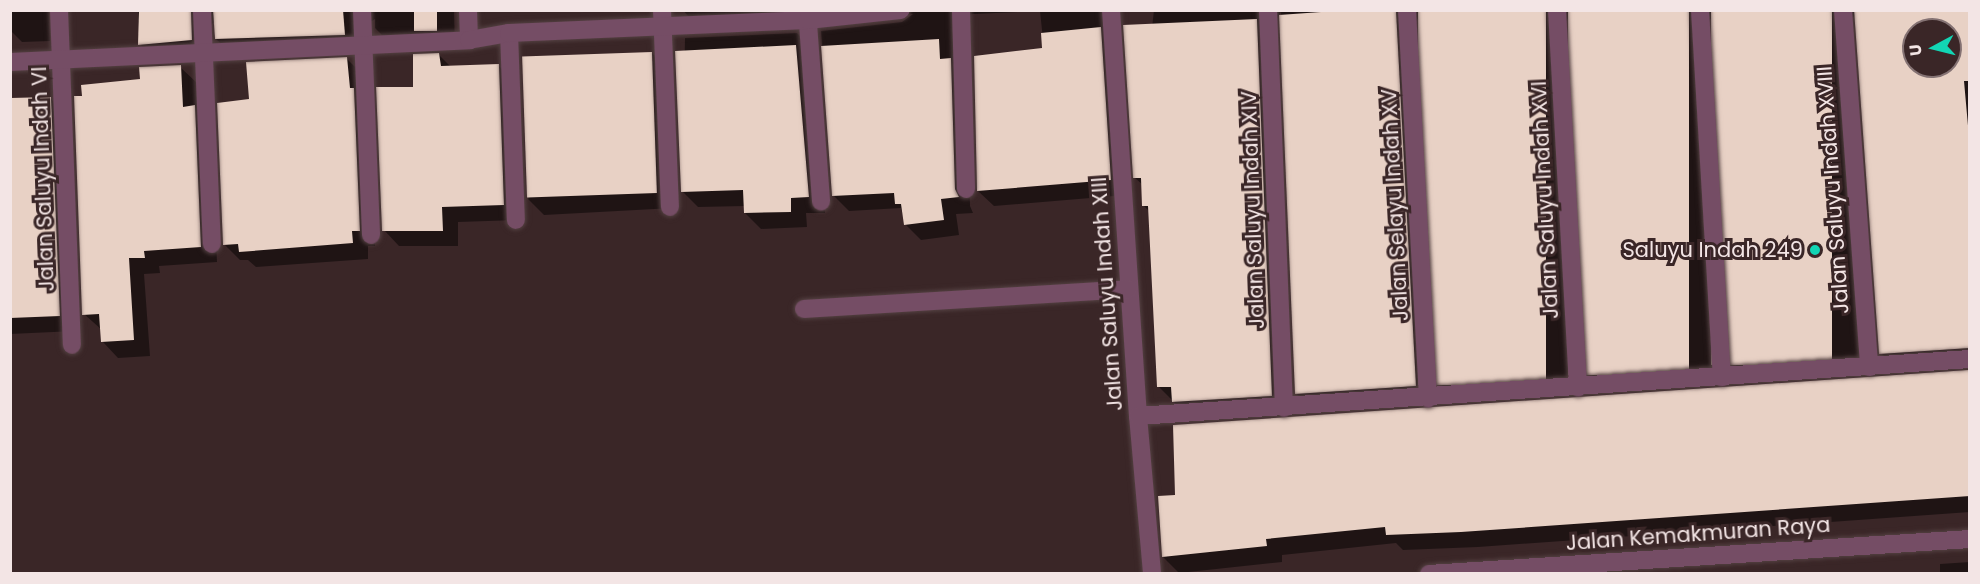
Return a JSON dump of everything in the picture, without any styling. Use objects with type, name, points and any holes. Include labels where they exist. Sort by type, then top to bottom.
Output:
[{"type":"street","name":"Jalan Saluyu Indah VI","points":[[59,10],[72,345]]},
{"type":"street","points":[[202,10],[212,244]]},
{"type":"street","points":[[362,10],[371,235]]},
{"type":"street","points":[[468,10],[469,40]]},
{"type":"street","points":[[10,62],[363,42],[469,40],[509,33],[662,18],[808,15],[900,10]]},
{"type":"street","points":[[961,10],[966,189]]},
{"type":"street","name":"Jalan Saluyu Indah XIII","points":[[1111,10],[1128,289],[1152,573]]},
{"type":"street","name":"Jalan Saluyu Indah XIV","points":[[1268,10],[1284,408]]},
{"type":"street","name":"Jalan Selayu Indah XV","points":[[1407,10],[1428,398]]},
{"type":"street","name":"Jalan Saluyu Indah XVI","points":[[1557,10],[1578,387]]},
{"type":"street","points":[[1700,10],[1722,377]]},
{"type":"street","name":"Jalan Saluyu Indah XVIII","points":[[1843,10],[1869,367]]},
{"type":"street","points":[[808,15],[820,201]]},
{"type":"street","points":[[662,18],[670,207]]},
{"type":"street","points":[[509,33],[516,220]]},
{"type":"street","points":[[804,309],[1128,289]]},
{"type":"street","points":[[1138,416],[1284,408],[1970,359]]},
{"type":"street","name":"Jalan Kemakmuran Raya","points":[[1429,573],[1970,539]]},
{"type":"building","points":[[139,10],[191,10],[192,40],[138,45]]},
{"type":"building","points":[[213,10],[343,10],[345,35],[215,39]]},
{"type":"building","points":[[414,10],[437,10],[437,31],[414,31]]},
{"type":"building","points":[[1349,10],[1396,10],[1416,386],[1295,394],[1279,15]]},
{"type":"building","points":[[1418,10],[1546,10],[1546,385],[1418,385]]},
{"type":"building","points":[[1568,10],[1689,10],[1689,375],[1568,375]]},
{"type":"building","points":[[1711,10],[1832,10],[1832,365],[1711,365]]},
{"type":"building","points":[[1854,10],[1970,10],[1970,81],[1964,81],[1970,148],[1970,348],[1879,354]]},
{"type":"building","points":[[1257,19],[1272,396],[1172,402],[1171,387],[1157,387],[1148,206],[1142,206],[1141,178],[1133,178],[1123,25]]},
{"type":"building","points":[[1101,27],[1111,180],[977,191],[974,56],[1042,48],[1041,33]]},
{"type":"building","points":[[939,39],[940,59],[951,58],[955,189],[959,197],[941,199],[944,220],[904,225],[901,204],[895,204],[894,193],[832,196],[821,46]]},
{"type":"building","points":[[796,45],[809,197],[791,198],[791,212],[744,213],[743,190],[681,192],[675,51]]},
{"type":"building","points":[[652,52],[657,193],[527,197],[522,57]]},
{"type":"building","points":[[439,53],[441,66],[499,64],[504,205],[442,207],[443,231],[382,231],[376,87],[413,87],[413,54]]},
{"type":"building","points":[[347,57],[350,88],[354,88],[360,231],[352,231],[353,243],[239,252],[238,244],[223,245],[217,103],[249,99],[246,62]]},
{"type":"building","points":[[181,65],[183,107],[195,105],[201,247],[144,251],[145,258],[129,258],[134,340],[101,342],[99,314],[82,315],[74,96],[82,96],[81,85],[140,79],[139,67]]},
{"type":"building","points":[[51,97],[60,316],[10,318],[10,98]]},
{"type":"building","points":[[1968,370],[1970,496],[1461,532],[1386,535],[1385,527],[1266,539],[1267,546],[1162,557],[1158,496],[1175,495],[1173,425]]},
{"type":"place","name":"Saluyu Indah 249","points":[[1815,250]]}]
